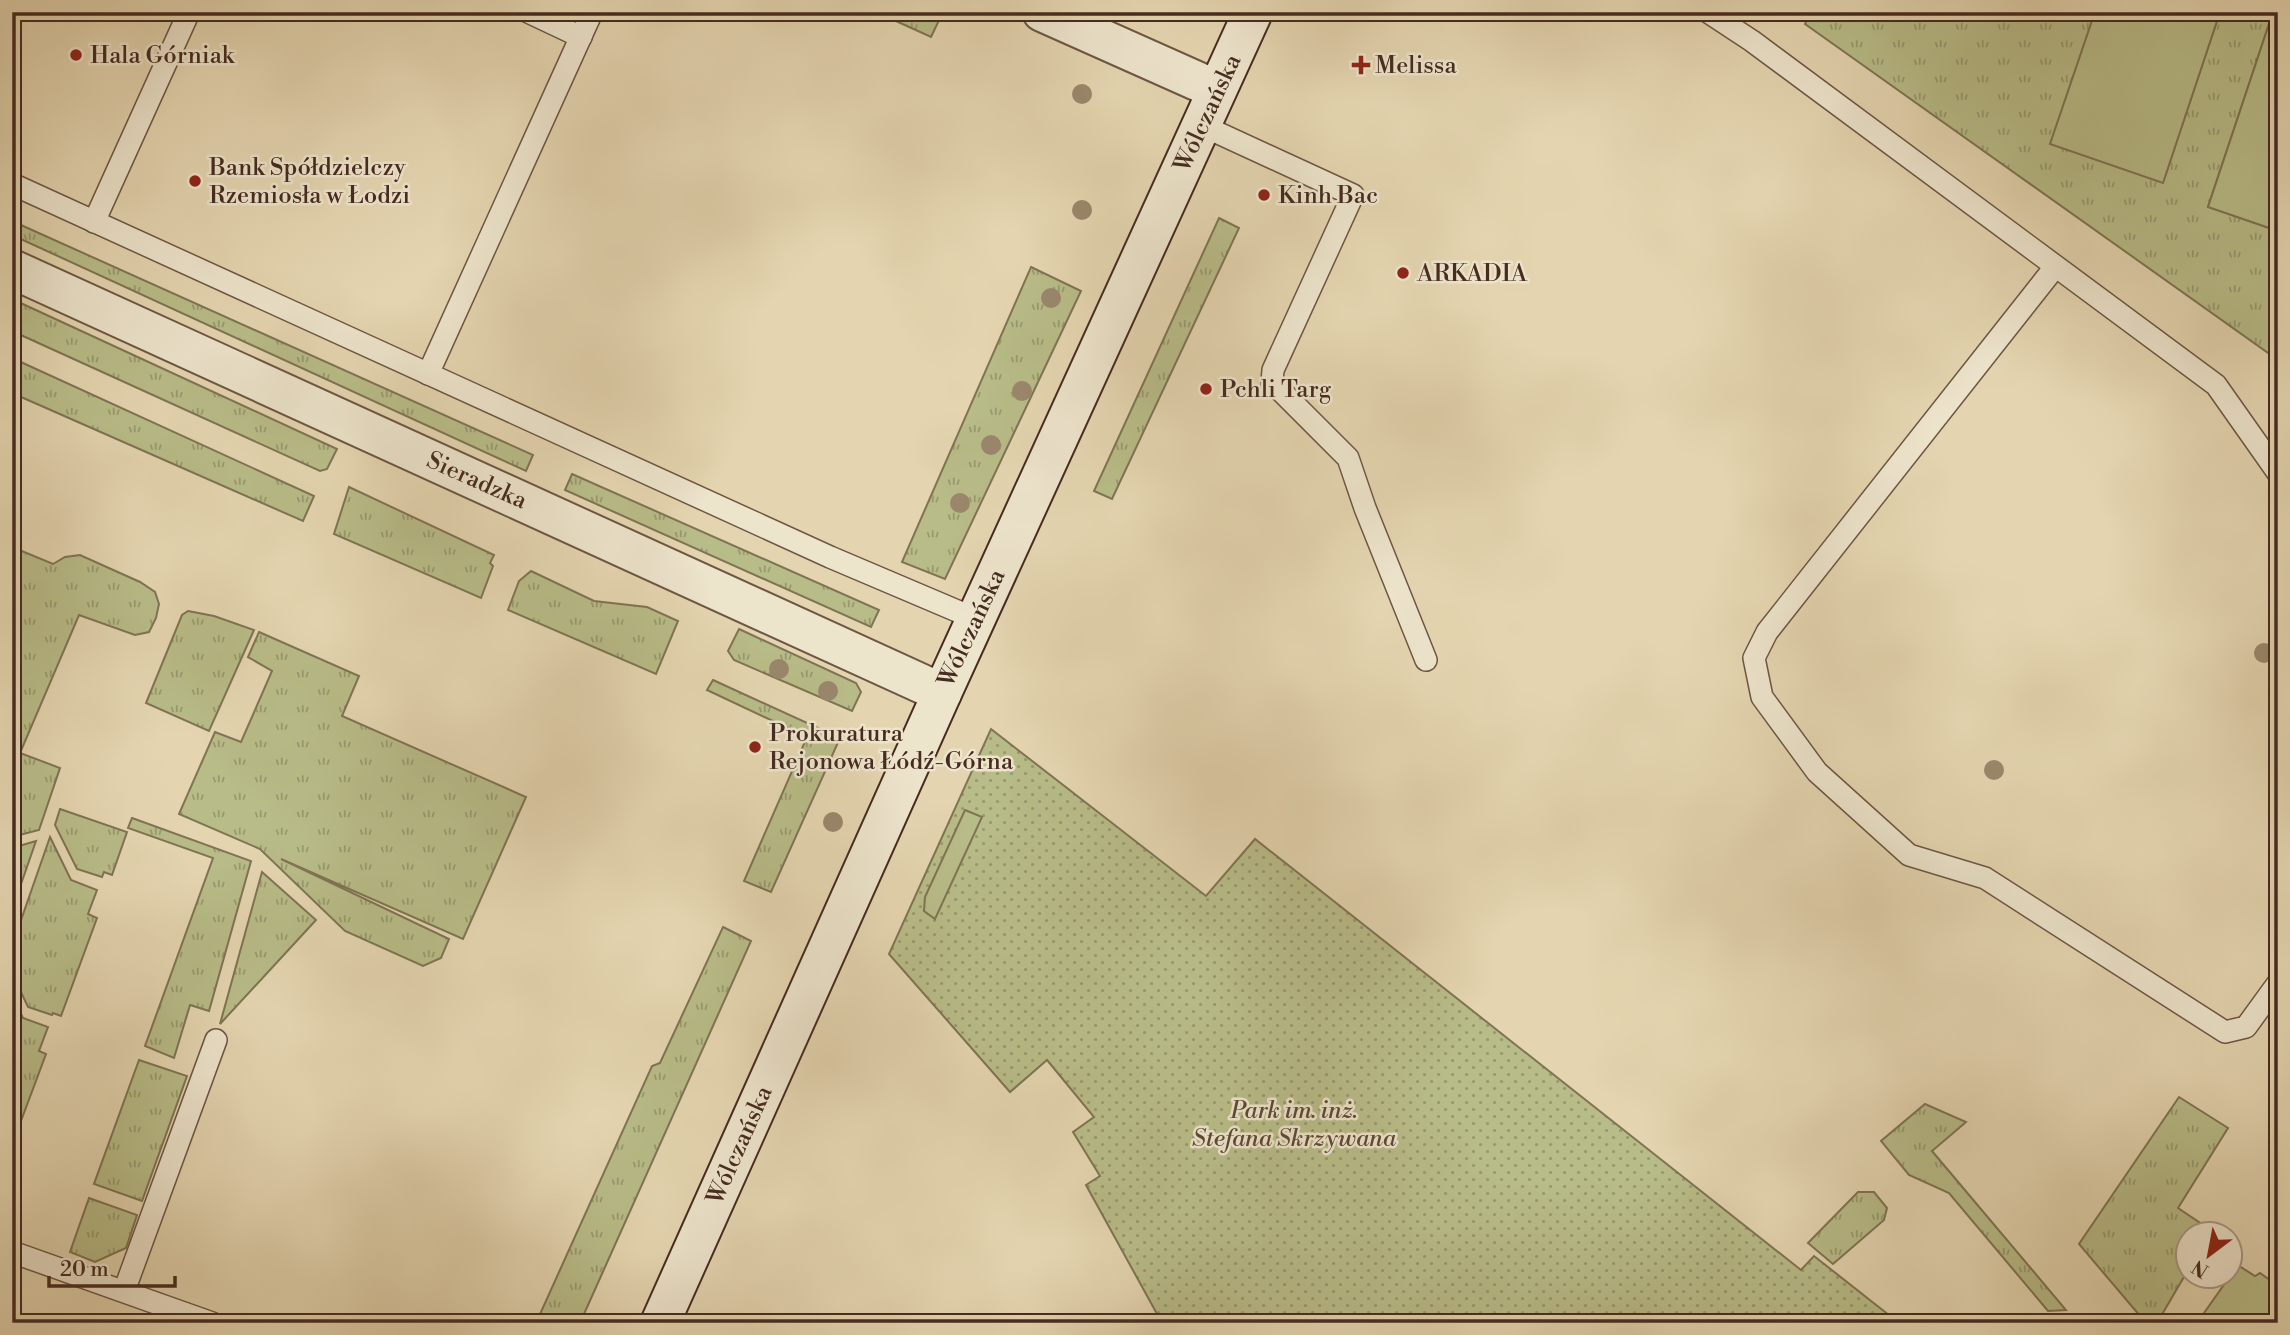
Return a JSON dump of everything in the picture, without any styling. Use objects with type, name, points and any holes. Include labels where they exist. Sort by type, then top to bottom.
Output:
[{"type":"street","points":[[1042,12],[1217,90]]},
{"type":"street","name":"Wólczańska","points":[[660,1323],[942,693],[1253,12]]},
{"type":"street","name":"Sieradzka","points":[[12,269],[942,693]]},
{"type":"lane","points":[[94,222],[188,12]]},
{"type":"lane","points":[[528,12],[581,37]]},
{"type":"lane","points":[[428,374],[592,12]]},
{"type":"lane","points":[[1707,12],[1752,41],[2216,384],[2278,473]]},
{"type":"lane","points":[[1201,125],[1353,195],[1273,370],[1272,382],[1348,458],[1365,508],[1426,660]]},
{"type":"lane","points":[[12,184],[836,560],[976,619]]},
{"type":"lane","points":[[2055,267],[1768,632],[1754,658],[1762,697],[1817,772],[1909,855],[1985,878],[2225,1032],[2246,1027],[2278,983]]},
{"type":"lane","points":[[124,1291],[216,1040]]},
{"type":"lane","points":[[12,1251],[212,1323]]},
{"type":"green space","points":[[876,12],[943,12],[931,37]]},
{"type":"green space","points":[[1811,12],[2095,12],[2051,144],[2163,182],[2220,12],[2273,12],[2208,207],[2278,231],[2278,360],[1805,24]]},
{"type":"green space","points":[[2095,12],[2220,12],[2163,183],[2050,144]]},
{"type":"green space","points":[[2273,12],[2278,12],[2278,231],[2208,207]]},
{"type":"green space","points":[[1219,218],[1239,228],[1112,499],[1094,491]]},
{"type":"green space","points":[[12,221],[533,455],[526,471],[12,235]]},
{"type":"green space","points":[[1031,267],[1081,291],[945,579],[902,562]]},
{"type":"green space","points":[[12,299],[337,449],[327,469],[320,471],[12,331]]},
{"type":"green space","points":[[12,358],[314,496],[303,521],[12,393]]},
{"type":"green space","points":[[572,474],[879,610],[871,627],[565,490]]},
{"type":"green space","points":[[349,487],[494,555],[490,563],[493,566],[481,598],[334,534]]},
{"type":"green space","points":[[12,547],[53,564],[65,557],[80,555],[140,582],[155,592],[159,604],[149,632],[135,635],[79,615],[20,753],[60,768],[39,830],[12,837]]},
{"type":"green space","points":[[531,571],[594,601],[647,607],[678,621],[656,674],[508,610],[519,581]]},
{"type":"green space","points":[[188,611],[214,616],[254,630],[209,731],[146,703],[182,615]]},
{"type":"green space","points":[[739,629],[856,683],[861,692],[852,711],[734,660],[728,651]]},
{"type":"green space","points":[[259,632],[359,676],[342,716],[526,797],[463,939],[281,859],[449,939],[441,958],[423,966],[345,931],[260,849],[179,814],[215,732],[241,742],[272,671],[248,657]]},
{"type":"green space","points":[[713,680],[840,738],[771,892],[744,881],[807,737],[707,690]]},
{"type":"green space","name":"Park im. inż. Stefana Skrzywana","points":[[991,729],[1206,896],[1255,839],[1801,1270],[1814,1256],[1899,1323],[1162,1323],[1086,1185],[1100,1176],[1073,1132],[1094,1117],[1047,1060],[1010,1092],[889,954]]},
{"type":"green space","points":[[60,809],[127,832],[112,875],[104,872],[102,877],[77,869],[55,825]]},
{"type":"green space","points":[[965,810],[982,817],[935,919],[924,911],[925,897]]},
{"type":"green space","points":[[132,818],[251,861],[209,1011],[190,1005],[174,1058],[145,1046],[213,858],[128,828]]},
{"type":"green space","points":[[50,837],[71,880],[97,890],[88,914],[97,918],[61,1016],[28,1007],[12,973],[12,946]]},
{"type":"green space","points":[[36,841],[12,910],[12,848]]},
{"type":"green space","points":[[262,872],[316,920],[220,1024]]},
{"type":"green space","points":[[723,927],[751,941],[580,1323],[536,1323],[652,1066],[660,1063]]},
{"type":"green space","points":[[12,996],[23,1018],[48,1027],[39,1051],[46,1054],[12,1145]]},
{"type":"green space","points":[[139,1060],[187,1076],[142,1201],[94,1184]]},
{"type":"green space","points":[[2179,1097],[2228,1128],[2178,1208],[2196,1220],[2174,1220],[2174,1290],[2176,1290],[2157,1323],[2146,1323],[2079,1244]]},
{"type":"green space","points":[[1925,1104],[1966,1122],[1932,1151],[2066,1310],[2048,1311],[1949,1193],[1909,1175],[1881,1141]]},
{"type":"green space","points":[[1858,1192],[1874,1192],[1887,1208],[1884,1220],[1833,1264],[1808,1243]]},
{"type":"green space","points":[[89,1198],[137,1215],[126,1248],[95,1262],[70,1252]]},
{"type":"green space","points":[[2244,1269],[2255,1276],[2260,1273],[2274,1283],[2272,1299],[2278,1304],[2278,1323],[2197,1323],[2220,1290],[2244,1290]]},
{"type":"place","name":"Hala Górniak","points":[[76,55]]},
{"type":"place","name":"Melissa","points":[[1361,65]]},
{"type":"place","name":"Bank Spółdzielczy Rzemiosła w Łodzi","points":[[195,181]]},
{"type":"place","name":"Kinh Bac","points":[[1264,195]]},
{"type":"place","name":"ARKADIA","points":[[1403,273]]},
{"type":"place","name":"Pchli Targ","points":[[1206,389]]},
{"type":"place","name":"Prokuratura Rejonowa Łódź-Górna","points":[[755,747]]}]
